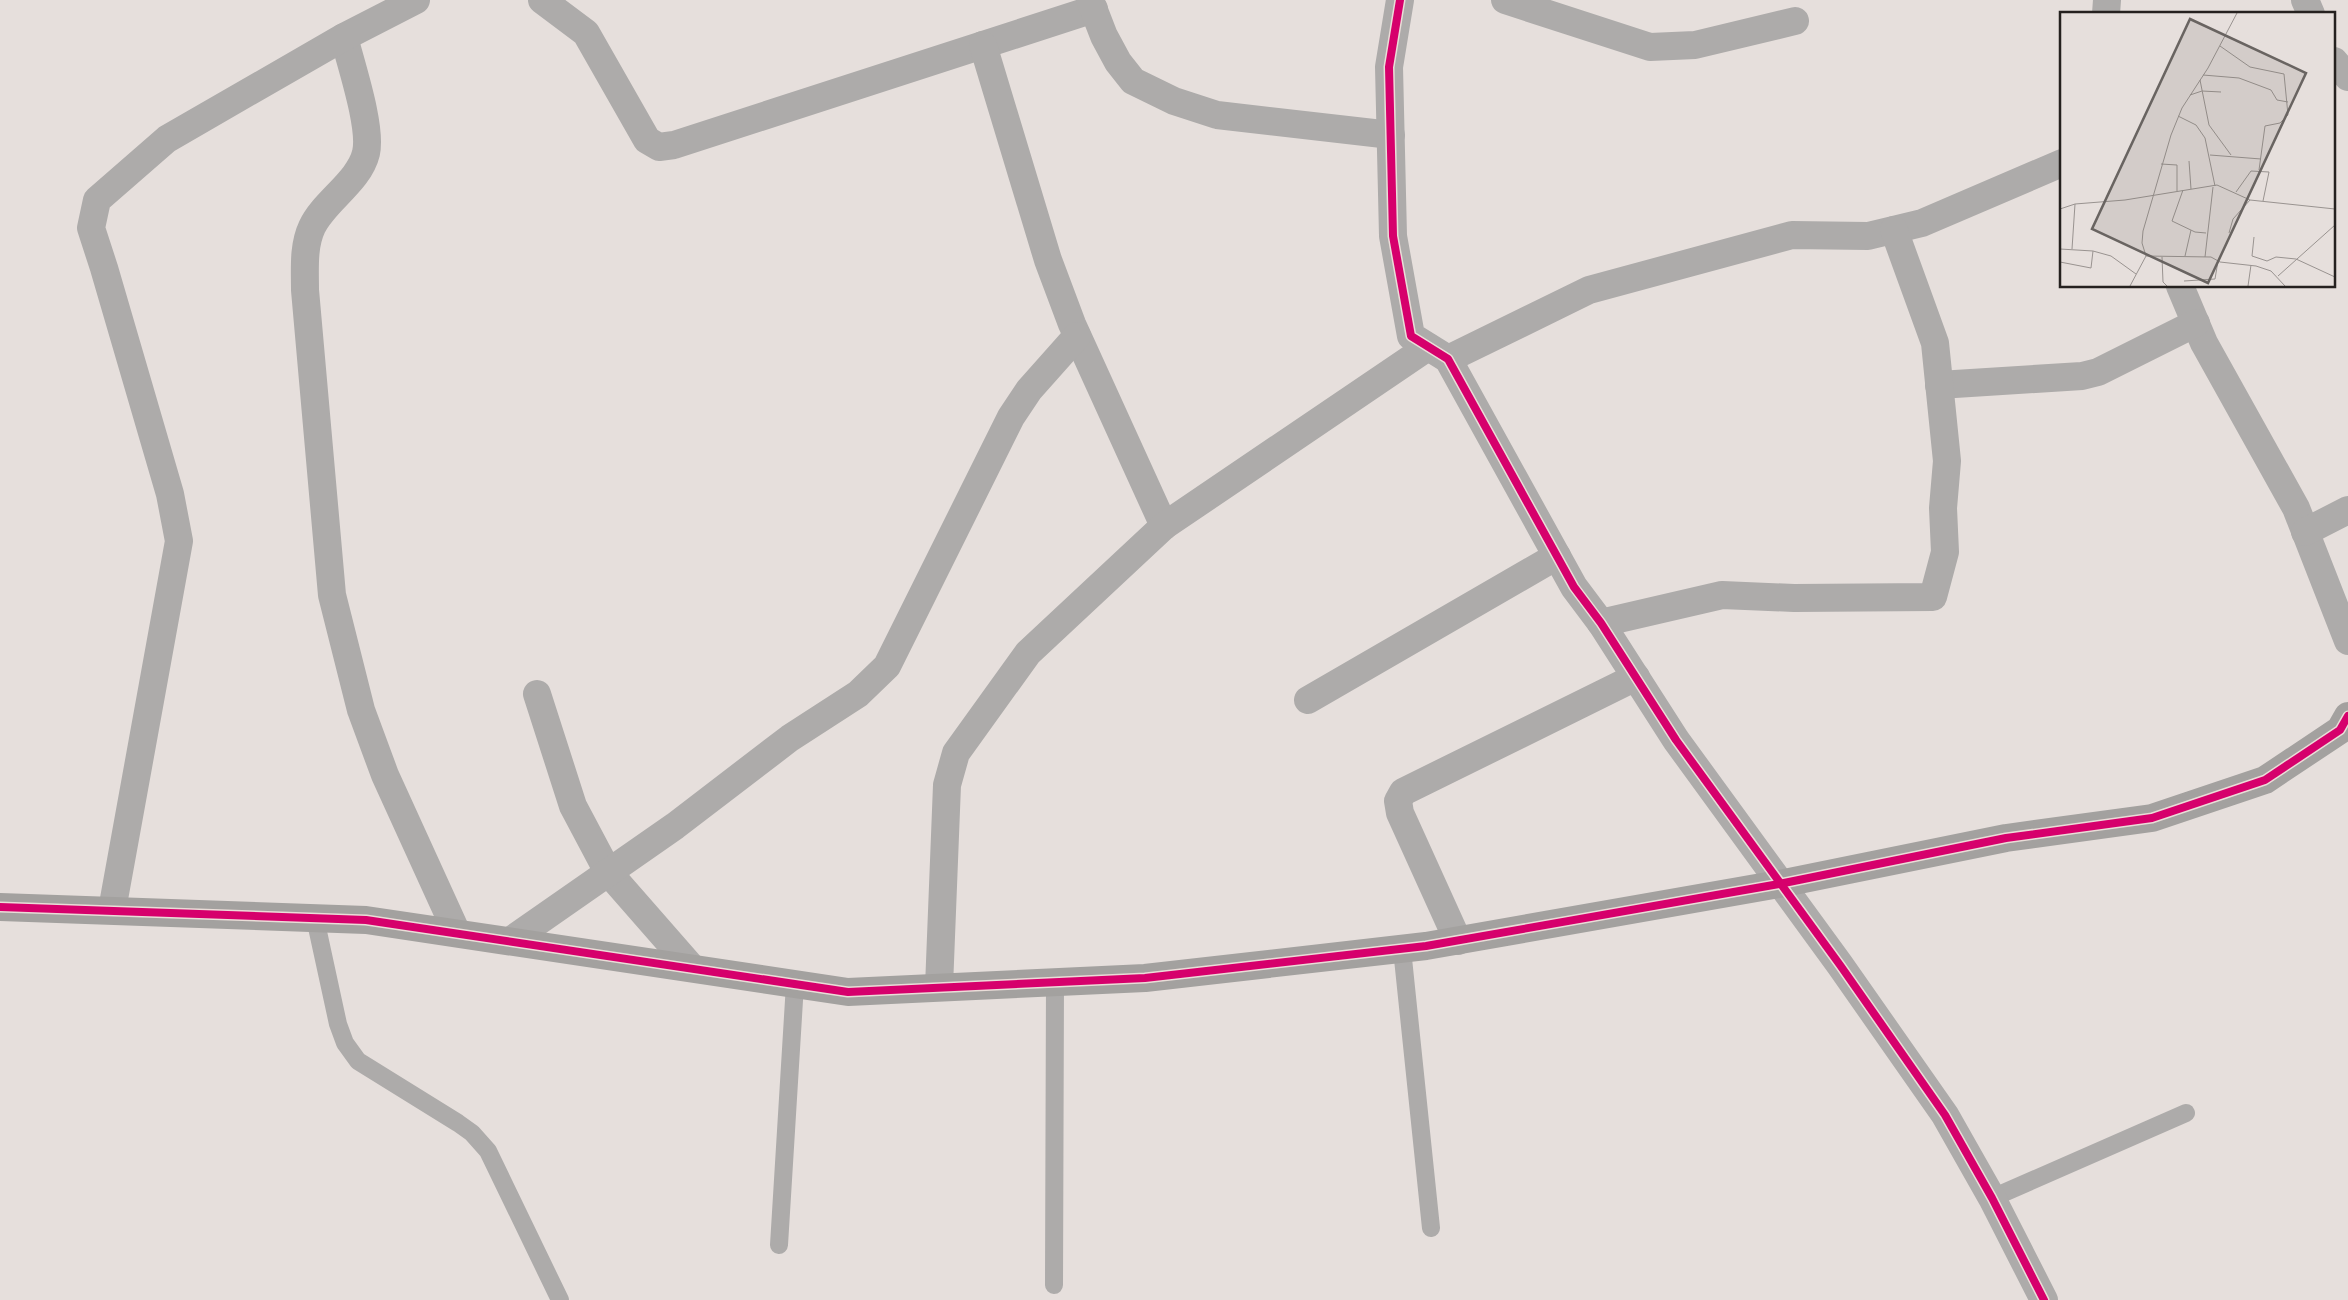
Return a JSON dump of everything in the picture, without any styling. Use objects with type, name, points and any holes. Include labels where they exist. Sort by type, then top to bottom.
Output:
[{"type":"street","points":[[112,910],[179,541],[170,494],[104,268],[90,228],[97,200],[167,139],[344,37],[416,0]]},
{"type":"street","points":[[542,0],[586,33],[647,140],[659,146],[674,145],[983,45],[1092,5],[1104,36],[1118,62],[1133,81],[1174,101],[1217,115],[1392,135]]},
{"type":"street","points":[[1400,0],[1390,67],[1393,236],[1411,336],[1438,353],[1574,587],[1602,623],[1676,740],[1779,884],[1840,965],[1945,1115],[1992,1198],[2044,1300]]},
{"type":"street","points":[[1505,0],[1650,47],[1695,45],[1795,20]]},
{"type":"street","points":[[2305,0],[2311,12]]},
{"type":"street","points":[[344,37],[365,126],[366,152],[359,168],[313,225],[305,256],[305,290],[332,595],[361,710],[385,775],[457,933]]},
{"type":"street","points":[[983,45],[1048,260],[1078,336],[1164,526]]},
{"type":"street","points":[[2336,63],[2348,77]]},
{"type":"street","points":[[939,987],[947,784],[956,753],[1028,653],[1164,526],[1438,353],[1590,290],[1792,235],[1868,236],[1922,223],[2060,164]]},
{"type":"street","points":[[1602,623],[1722,595],[1794,598],[1933,597],[1946,552],[1943,508],[1947,461],[1935,342],[1894,230]]},
{"type":"street","points":[[2181,288],[2204,343],[2296,508],[2348,641]]},
{"type":"street","points":[[1939,384],[2082,376],[2098,372],[2196,323]]},
{"type":"street","points":[[510,941],[675,826],[790,738],[858,694],[887,666],[1011,417],[1029,390],[1078,336]]},
{"type":"street","points":[[2305,532],[2348,510]]},
{"type":"street","points":[[1308,700],[1557,556]]},
{"type":"street","points":[[1458,941],[1400,813],[1398,801],[1403,792],[1636,677]]},
{"type":"street","points":[[538,694],[572,806],[608,872],[692,968]]},
{"type":"street","points":[[0,907],[366,920],[848,992],[1145,978],[1458,941],[1779,884],[2006,838],[2152,818],[2265,780],[2340,730],[2348,716]]},
{"type":"lane","points":[[315,918],[338,1024],[346,1042],[358,1061],[458,1123],[472,1133],[488,1151],[560,1300]]},
{"type":"lane","points":[[1402,949],[1431,1228]]},
{"type":"lane","points":[[1054,1285],[1055,982]]},
{"type":"lane","points":[[779,1245],[795,984]]},
{"type":"lane","points":[[1992,1198],[2186,1113]]},
{"type":"cycle path","points":[[1400,0],[1389,67],[1393,236],[1411,336],[1448,359],[1574,587],[1601,623],[1676,740],[1840,965],[1945,1115],[1992,1198],[2044,1300]]},
{"type":"cycle path","points":[[0,907],[366,920],[848,992],[1145,978],[1426,946],[1779,884],[2006,838],[2152,818],[2265,780],[2340,730],[2348,716]]}]
